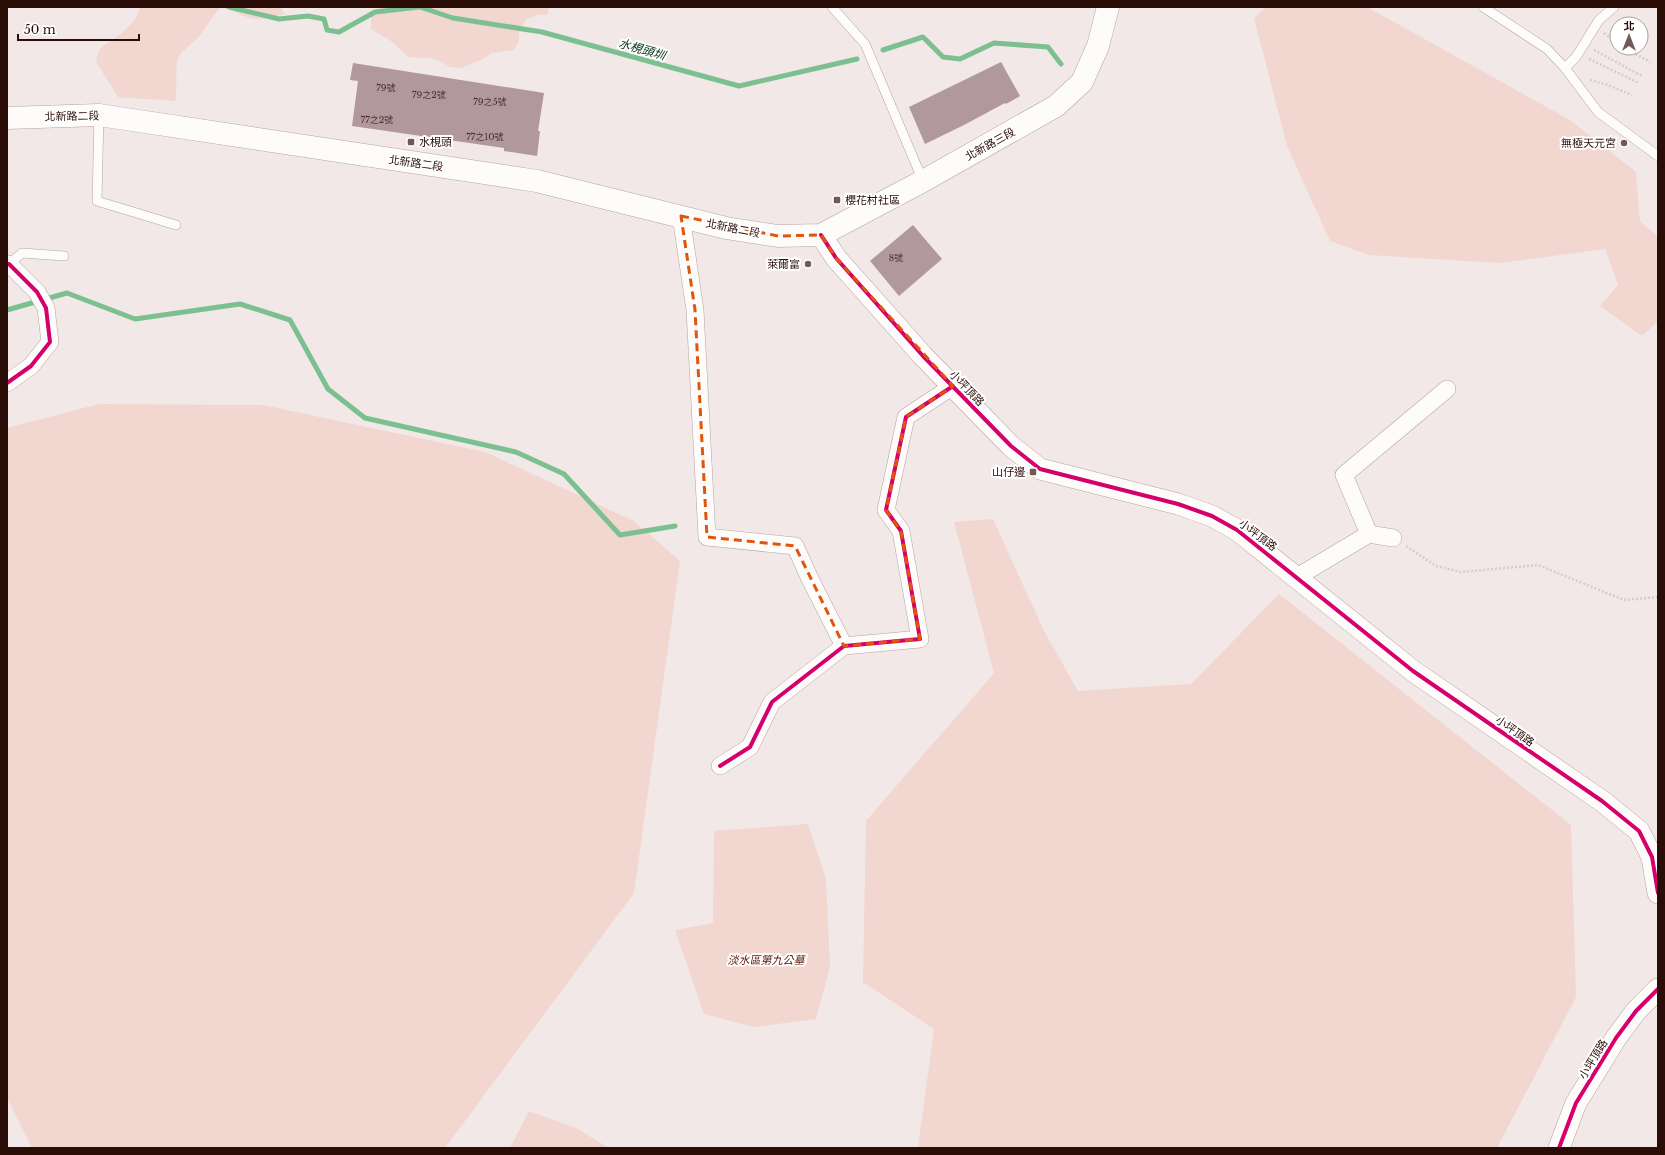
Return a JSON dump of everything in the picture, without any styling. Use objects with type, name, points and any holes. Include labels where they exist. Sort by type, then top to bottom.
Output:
[{"type":"main road","name":"北新路三段","points":[[821,235],[923,181],[1062,102],[1082,82],[1098,46],[1108,7]]},
{"type":"main road","name":"北新路二段","points":[[7,118],[99,115],[537,181],[726,228],[778,236],[821,235]]},
{"type":"street","points":[[681,216],[695,310],[707,537],[795,546],[810,581],[844,646]]},
{"type":"street","name":"小坪頂路","points":[[821,235],[836,258],[923,356],[1011,446],[1040,469],[1144,495],[1212,516],[1237,530],[1413,671],[1602,801],[1639,831],[1652,857],[1658,893]]},
{"type":"street","points":[[7,383],[31,366],[50,342],[46,308],[37,292],[8,264]]},
{"type":"street","points":[[720,766],[750,747],[772,702],[844,646],[920,639],[901,531],[886,510],[906,417],[952,386]]},
{"type":"street","points":[[1368,534],[1344,475],[1447,389]]},
{"type":"street","points":[[1297,577],[1368,534],[1393,538]]},
{"type":"street","name":"小坪頂路","points":[[1559,1148],[1576,1103],[1616,1038],[1636,1011],[1658,989]]},
{"type":"lane","points":[[832,7],[865,44],[923,181]]},
{"type":"lane","points":[[1483,7],[1547,49],[1565,68],[1598,112],[1658,156]]},
{"type":"lane","points":[[1565,68],[1576,57],[1600,20],[1614,7]]},
{"type":"lane","points":[[99,115],[97,201],[176,225]]},
{"type":"lane","points":[[8,264],[22,253],[64,256]]},
{"type":"path","points":[[1604,32],[1609,36]]},
{"type":"path","points":[[1594,50],[1642,76]]},
{"type":"path","points":[[1639,56],[1650,62]]},
{"type":"path","points":[[1589,59],[1639,83]]},
{"type":"path","points":[[1583,79],[1608,85],[1632,96]]},
{"type":"path","points":[[1393,538],[1436,566],[1461,572],[1538,565],[1624,600],[1658,597]]},
{"type":"highlighted area","points":[[681,216],[778,236],[821,235],[836,258],[953,386],[906,417],[886,510],[901,531],[920,639],[844,646],[795,546],[707,537],[695,310]]},
{"type":"green space","points":[[140,7],[221,7],[197,39],[183,51],[178,58],[176,68],[175,101],[118,97],[96,62],[99,50],[129,27],[137,15]]},
{"type":"green space","points":[[221,7],[280,7],[285,14],[263,19],[254,19]]},
{"type":"green space","points":[[381,7],[549,7],[547,15],[537,15],[526,20],[519,29],[519,41],[514,50],[492,53],[483,59],[462,68],[450,67],[440,61],[430,58],[409,57],[391,41],[371,29],[371,16]]},
{"type":"green space","points":[[1266,7],[1367,7],[1570,120],[1636,172],[1640,222],[1658,236],[1658,321],[1642,336],[1600,306],[1618,285],[1605,249],[1500,263],[1369,255],[1330,241],[1287,146],[1254,18]]},
{"type":"green space","points":[[99,404],[263,405],[485,452],[634,521],[680,561],[634,893],[445,1148],[32,1148],[7,1098],[7,428]]},
{"type":"green space","points":[[993,519],[1044,631],[1078,691],[1191,684],[1279,594],[1571,825],[1576,997],[1497,1148],[918,1148],[934,1029],[863,982],[866,821],[994,673],[954,522]]},
{"type":"green space","name":"淡水區第九公墓","points":[[808,824],[826,879],[830,967],[816,1019],[754,1027],[704,1014],[675,930],[713,923],[714,831]]},
{"type":"green space","points":[[529,1111],[576,1128],[609,1148],[510,1148]]},
{"type":"building","points":[[1001,62],[1020,96],[925,144],[909,107]]},
{"type":"building","points":[[353,63],[544,93],[538,131],[540,131],[537,156],[504,151],[504,148],[352,126],[358,81],[350,80]]},
{"type":"building","points":[[913,225],[942,259],[899,296],[870,261]]},
{"type":"waterway","name":"水梘頭圳","points":[[229,7],[279,19],[308,16],[324,19],[327,30],[339,32],[375,12],[419,7]]},
{"type":"waterway","name":"水梘頭圳","points":[[420,7],[453,18],[542,32],[739,86],[857,59]]},
{"type":"waterway","name":"水梘頭圳","points":[[883,50],[923,37],[943,57],[960,59],[994,43],[1048,47],[1061,64]]},
{"type":"waterway","points":[[7,310],[67,293],[135,319],[240,304],[290,320],[328,389],[365,418],[516,452],[564,474],[620,535],[675,526]]},
{"type":"cycle path","points":[[821,235],[836,258],[923,356],[1011,446],[1040,469],[1178,504],[1212,516],[1237,530],[1413,671],[1602,801],[1639,831],[1652,857],[1658,893]]},
{"type":"cycle path","points":[[7,264],[9,264],[37,292],[46,308],[50,342],[31,366],[7,383]]},
{"type":"cycle path","points":[[720,766],[750,747],[772,702],[844,646],[920,639],[901,531],[886,510],[906,417],[953,386]]},
{"type":"cycle path","points":[[1559,1148],[1576,1103],[1616,1038],[1636,1011],[1658,989]]},
{"type":"place","name":"水梘頭","points":[[411,142]]},
{"type":"place","name":"無極天元宮","points":[[1624,143]]},
{"type":"place","name":"櫻花村社區","points":[[837,200]]},
{"type":"place","name":"萊爾富","points":[[808,264]]},
{"type":"place","name":"山仔邊","points":[[1033,472]]}]
